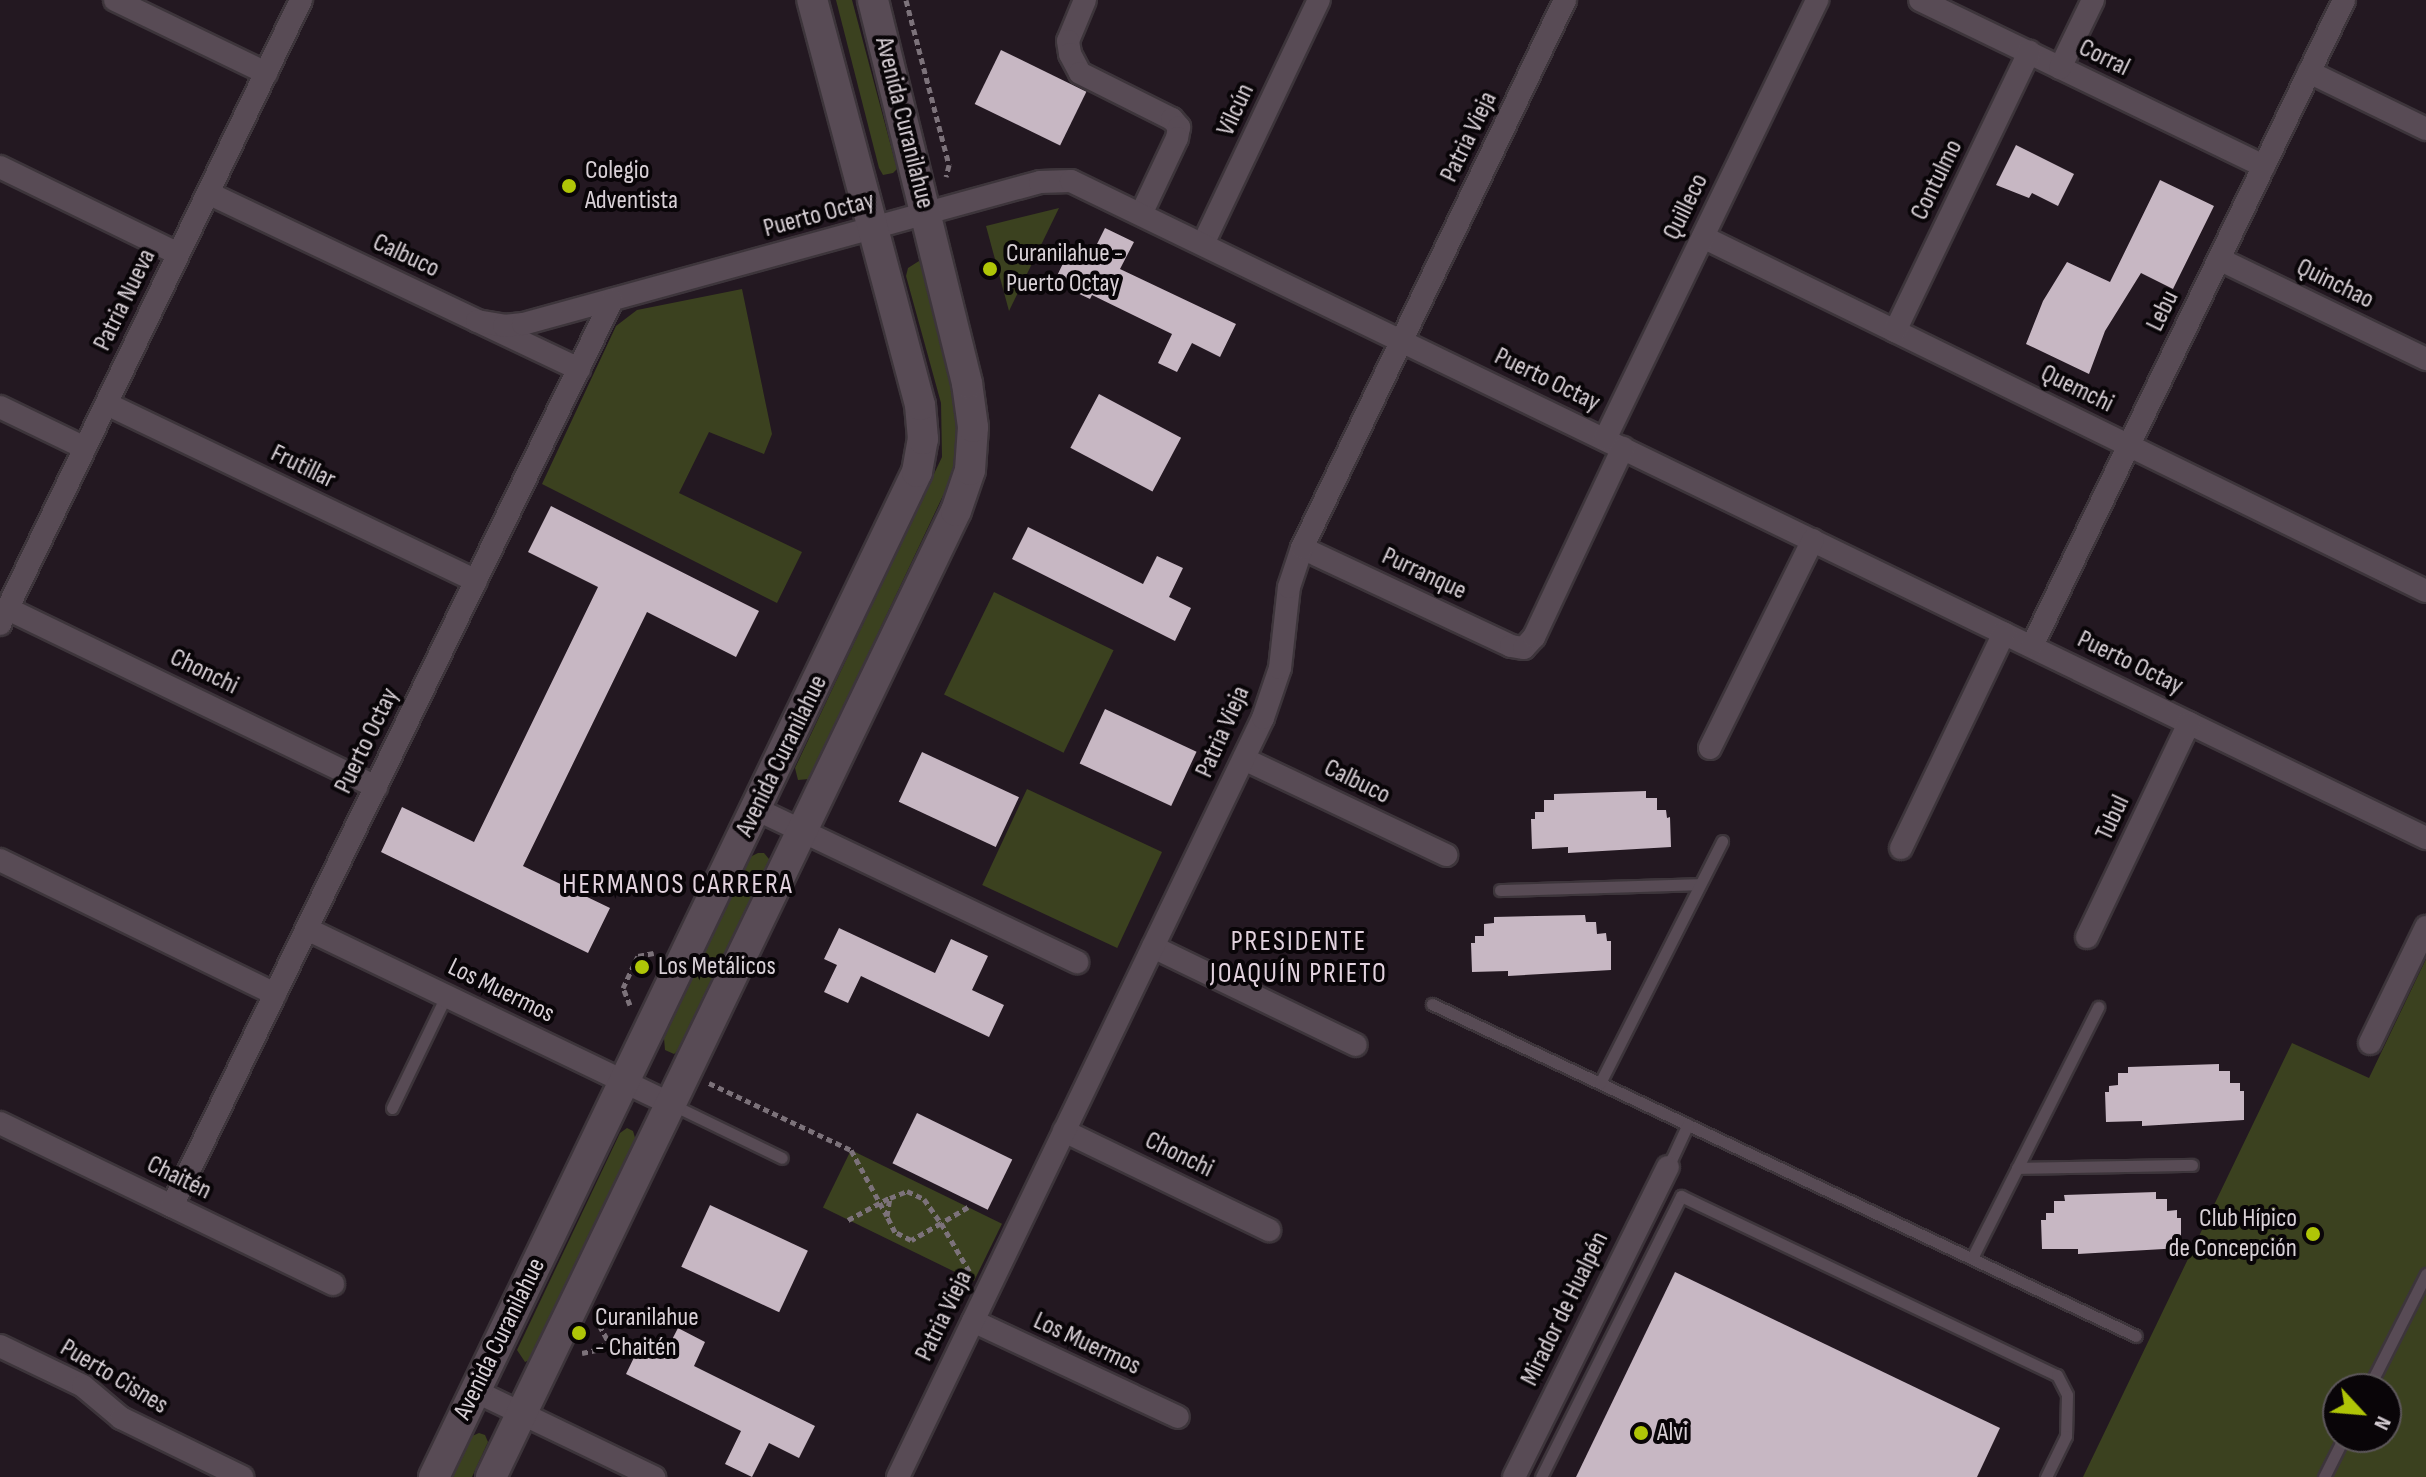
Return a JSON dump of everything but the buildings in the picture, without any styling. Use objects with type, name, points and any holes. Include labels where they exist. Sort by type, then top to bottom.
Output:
[{"type":"main road","name":"Avenida Curanilahue","points":[[434,1477],[903,506],[921,457],[920,405],[812,0]]},
{"type":"main road","name":"Avenida Curanilahue","points":[[491,1477],[956,511],[970,470],[973,449],[971,405],[873,0]]},
{"type":"street","points":[[115,0],[266,73]]},
{"type":"street","name":"Patria Nueva","points":[[4,616],[301,0]]},
{"type":"street","points":[[1085,0],[1068,41],[1070,54],[1080,73],[1172,119],[1179,127],[1177,138],[1141,214]]},
{"type":"street","name":"Vilcún","points":[[1203,244],[1319,0]]},
{"type":"street","name":"Patria Vieja","points":[[898,1477],[1263,718],[1280,668],[1289,587],[1302,548],[1565,0]]},
{"type":"street","name":"Quilleco","points":[[1524,648],[1534,637],[1703,237],[1817,0]]},
{"type":"street","name":"Corral","points":[[1920,0],[2264,166]]},
{"type":"street","points":[[2060,68],[2093,0]]},
{"type":"street","name":"Lebu","points":[[2032,646],[2344,0]]},
{"type":"street","name":"Contulmo","points":[[1895,331],[2029,52]]},
{"type":"street","points":[[2309,72],[2426,129]]},
{"type":"street","points":[[0,167],[178,254]]},
{"type":"street","name":"Puerto Octay","points":[[477,321],[513,326],[1060,180],[1082,185],[2426,838]]},
{"type":"street","name":"Calbuco","points":[[208,193],[579,369]]},
{"type":"street","name":"Quemchi","points":[[1703,237],[2426,591]]},
{"type":"street","name":"Quinchao","points":[[2219,259],[2426,359]]},
{"type":"street","name":"Puerto Octay","points":[[172,1206],[612,300]]},
{"type":"street","name":"Frutillar","points":[[107,404],[476,581]]},
{"type":"street","points":[[0,407],[85,448]]},
{"type":"street","points":[[1710,748],[1813,540]]},
{"type":"street","name":"Purranque","points":[[1302,548],[1511,646],[1524,648]]},
{"type":"street","name":"Chonchi","points":[[4,616],[376,787]]},
{"type":"street","points":[[1901,848],[2004,633]]},
{"type":"street","name":"Tubul","points":[[2087,937],[2189,723]]},
{"type":"street","name":"Calbuco","points":[[1244,759],[1446,855]]},
{"type":"street","points":[[756,809],[1077,962]]},
{"type":"street","points":[[0,860],[275,994]]},
{"type":"street","points":[[2370,1043],[2426,927]]},
{"type":"street","name":"Los Muermos","points":[[307,929],[670,1104]]},
{"type":"street","points":[[1153,947],[1356,1045]]},
{"type":"street","name":"Chaitén","points":[[0,1123],[333,1284]]},
{"type":"street","name":"Chonchi","points":[[1064,1131],[1269,1230]]},
{"type":"street","name":"Mirador de Hualpén","points":[[1514,1477],[1668,1167]]},
{"type":"street","name":"Los Muermos","points":[[973,1321],[1178,1417]]},
{"type":"street","name":"Puerto Cisnes","points":[[0,1346],[83,1386],[121,1418],[242,1477]]},
{"type":"street","points":[[475,1391],[654,1477]]},
{"type":"lane","points":[[1600,1083],[1722,841]]},
{"type":"lane","points":[[1500,890],[1700,884]]},
{"type":"lane","points":[[392,1108],[446,996]]},
{"type":"lane","points":[[1432,1004],[2136,1336]]},
{"type":"lane","points":[[1972,1258],[2098,1007]]},
{"type":"lane","points":[[670,1104],[782,1158]]},
{"type":"lane","points":[[1668,1167],[1688,1124]]},
{"type":"lane","points":[[2017,1168],[2192,1165]]},
{"type":"lane","points":[[1541,1477],[1681,1196],[2057,1375],[2067,1395],[2066,1436],[2046,1477]]},
{"type":"lane","points":[[2376,1373],[2426,1274]]},
{"type":"lane","points":[[2324,1477],[2336,1453]]},
{"type":"path","points":[[906,0],[949,165]]},
{"type":"path","points":[[686,1071],[851,1150],[890,1227],[904,1240],[916,1240],[968,1207]]},
{"type":"path","points":[[848,1220],[907,1191],[920,1196],[941,1223],[984,1297]]},
{"type":"path","points":[[887,1216],[887,1204],[894,1196]]},
{"type":"green space","points":[[836,0],[852,0],[897,169],[893,173],[883,175],[879,168]]},
{"type":"green space","points":[[1059,208],[1009,311],[986,226]]},
{"type":"green space","points":[[919,261],[924,267],[958,412],[957,456],[948,485],[809,779],[798,780],[795,768],[942,457],[941,403],[906,276],[908,268]]},
{"type":"green space","points":[[742,289],[772,434],[764,454],[709,432],[679,493],[802,552],[777,603],[542,484],[616,326],[637,310]]},
{"type":"green space","points":[[994,592],[1114,650],[1064,753],[944,694]]},
{"type":"green space","points":[[1027,789],[1162,852],[1117,948],[982,885]]},
{"type":"green space","points":[[764,853],[769,859],[768,869],[683,1047],[674,1054],[665,1050],[664,1038],[750,857]]},
{"type":"green space","name":"Club Hípico de Concepción","points":[[2426,959],[2426,1477],[2083,1477],[2292,1043],[2369,1078]]},
{"type":"green space","points":[[627,1128],[633,1131],[636,1141],[534,1358],[525,1362],[517,1350],[620,1133]]},
{"type":"green space","points":[[851,1150],[1002,1224],[974,1281],[823,1208]]},
{"type":"green space","points":[[479,1433],[485,1435],[488,1442],[472,1477],[453,1477],[472,1436]]},
{"type":"place","name":"Colegio Adventista","points":[[569,186]]},
{"type":"place","name":"Curanilahue - Puerto Octay","points":[[990,269]]},
{"type":"place","name":"Los Metálicos","points":[[642,967]]},
{"type":"place","name":"Club Hípico de Concepción","points":[[2313,1234]]},
{"type":"place","name":"Curanilahue - Chaitén","points":[[579,1333]]},
{"type":"place","name":"Alvi","points":[[1641,1433]]},
{"type":"district","name":"HERMANOS CARRERA","points":[[678,885]]},
{"type":"district","name":"PRESIDENTE JOAQUÍN PRIETO","points":[[1299,958]]}]
